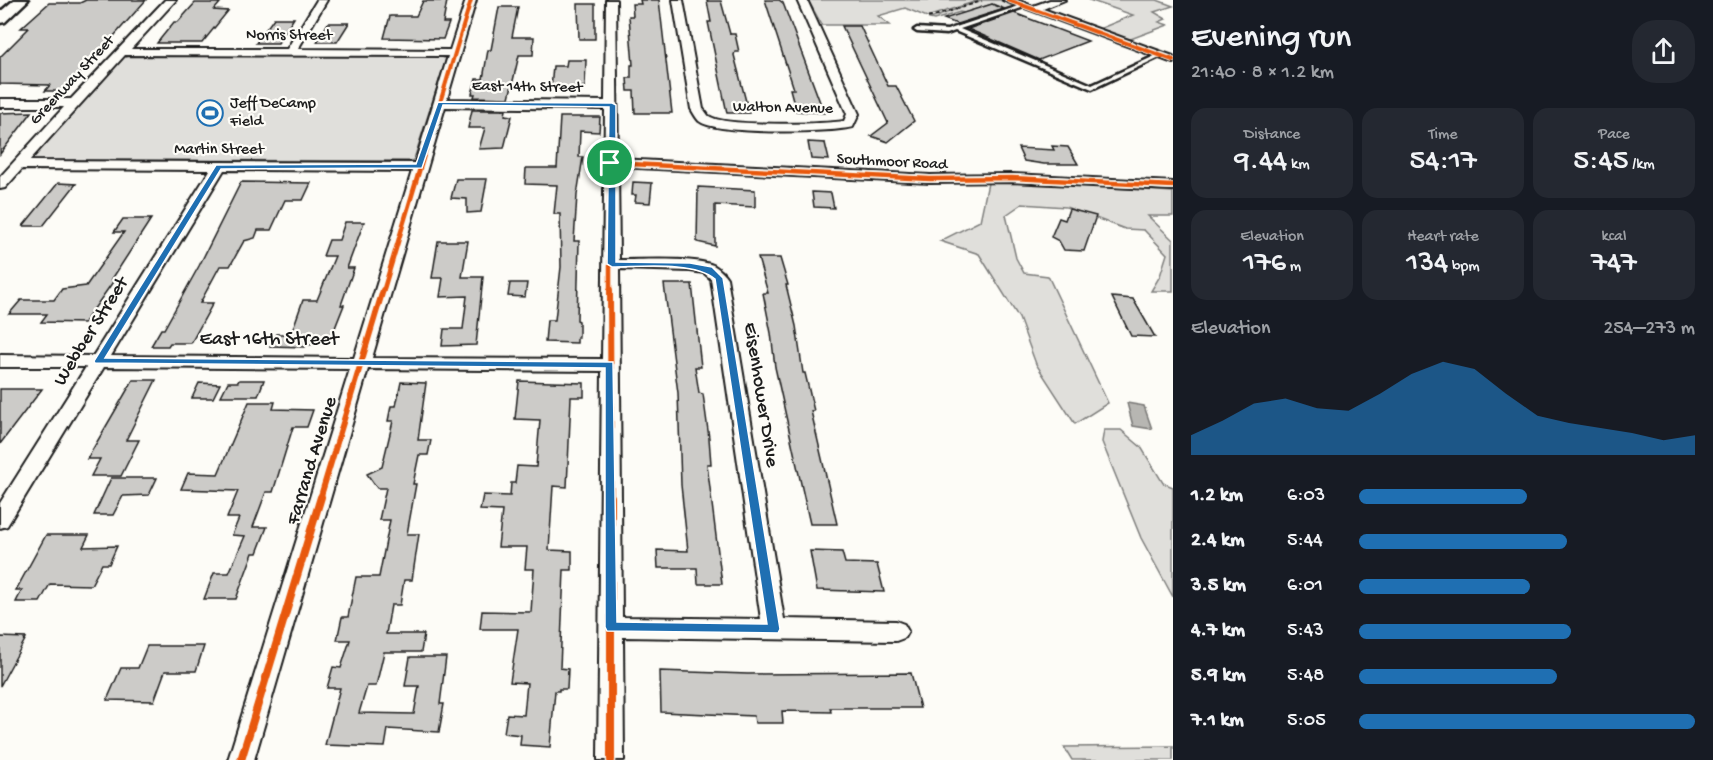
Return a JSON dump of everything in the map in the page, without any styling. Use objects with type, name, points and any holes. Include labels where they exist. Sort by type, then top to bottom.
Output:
[{"type":"street","points":[[0,19],[22,0]]},
{"type":"street","name":"Greenway Street","points":[[0,186],[171,0]]},
{"type":"street","points":[[290,53],[322,0]]},
{"type":"street","name":"Farrand Avenue","points":[[241,760],[471,0]]},
{"type":"street","points":[[611,0],[611,760]]},
{"type":"street","name":"Walton Avenue","points":[[678,0],[697,110],[704,119],[724,125],[824,128],[849,124],[853,114],[802,0]]},
{"type":"street","points":[[1008,0],[1173,60]]},
{"type":"street","points":[[1029,8],[1060,0]]},
{"type":"street","name":"Norris Street","points":[[123,52],[455,53]]},
{"type":"street","points":[[0,103],[74,103]]},
{"type":"street","name":"East 14th Street","points":[[441,103],[612,105]]},
{"type":"street","name":"Southmoor Road","points":[[610,163],[930,179],[1012,178],[1173,186]]},
{"type":"street","name":"Martin Street","points":[[19,165],[419,167]]},
{"type":"street","name":"Webber Street","points":[[0,520],[219,167]]},
{"type":"street","name":"Eisenhower Drive","points":[[612,264],[690,266],[709,269],[719,278],[774,629]]},
{"type":"street","name":"East 16th Street","points":[[0,361],[610,365]]},
{"type":"street","points":[[611,627],[896,631]]},
{"type":"lane","points":[[918,30],[947,32],[1029,8]]},
{"type":"lane","points":[[954,29],[1092,87],[1161,55]]},
{"type":"path","points":[[928,18],[981,1]]},
{"type":"shaded area","points":[[808,0],[980,0],[927,17],[905,8],[878,16],[890,25],[822,25]]},
{"type":"shaded area","points":[[981,0],[1000,0],[1015,7],[1005,9],[992,4],[964,13],[930,19]]},
{"type":"shaded area","points":[[1089,0],[1157,0],[1173,6],[1154,12],[1166,19],[1159,22],[1168,25],[1128,40],[1099,29],[1133,15]]},
{"type":"shaded area","points":[[133,55],[440,56],[446,59],[414,159],[411,161],[32,160],[33,156],[124,57]]},
{"type":"shaded area","points":[[988,183],[1055,184],[1173,192],[1173,216],[1148,216],[1173,240],[1173,291],[1151,291],[1160,276],[1167,254],[1144,230],[1125,229],[1066,207],[1022,204],[1006,215],[1016,258],[1024,273],[1048,276],[1108,403],[1075,424],[1036,364],[1019,318],[979,254],[940,241],[980,221]]},
{"type":"shaded area","points":[[1127,403],[1144,406],[1152,429],[1133,426]]},
{"type":"shaded area","points":[[1104,430],[1121,430],[1141,447],[1163,483],[1173,487],[1173,597],[1141,538],[1102,442]]},
{"type":"shaded area","points":[[1173,746],[1173,760],[1072,760],[1064,747]]},
{"type":"building","points":[[86,0],[146,0],[65,91],[45,91],[50,85],[0,84],[0,57],[29,28],[21,28],[49,3],[80,3]]},
{"type":"building","points":[[640,0],[659,0],[672,113],[635,113],[634,91],[628,91],[627,78],[631,78],[631,65],[633,65],[629,16],[633,16],[632,4],[641,4]]},
{"type":"building","points":[[765,0],[779,0],[783,3],[824,113],[796,111],[790,89],[794,89]]},
{"type":"building","points":[[423,1],[447,1],[443,23],[449,23],[443,39],[384,38],[390,16],[416,16]]},
{"type":"building","points":[[707,1],[721,1],[730,34],[735,34],[739,52],[735,52],[734,55],[749,113],[727,113],[708,22],[711,22]]},
{"type":"building","points":[[195,3],[220,3],[214,10],[228,11],[202,43],[157,43],[174,22],[178,22]]},
{"type":"building","points":[[578,4],[595,4],[595,39],[579,39]]},
{"type":"building","points":[[992,4],[1004,9],[957,24],[944,19]]},
{"type":"building","points":[[499,7],[518,7],[512,37],[534,37],[533,55],[519,55],[509,98],[474,97],[475,94],[472,94],[476,79],[483,79]]},
{"type":"building","points":[[1014,13],[1088,41],[1039,60],[968,29]]},
{"type":"building","points":[[274,18],[294,18],[278,43],[256,43]]},
{"type":"building","points":[[328,23],[349,23],[337,42],[317,42]]},
{"type":"building","points":[[842,26],[860,26],[888,86],[896,86],[914,121],[888,142],[871,136],[888,123]]},
{"type":"building","points":[[567,60],[586,60],[585,87],[575,87],[575,90],[551,89],[553,66],[566,66]]},
{"type":"building","points":[[472,110],[506,110],[505,115],[512,116],[504,148],[479,149],[485,128],[468,128]]},
{"type":"building","points":[[32,112],[0,154],[0,113]]},
{"type":"building","points":[[560,117],[600,117],[599,132],[580,131],[579,157],[583,157],[577,195],[574,241],[579,241],[577,320],[579,321],[579,337],[577,337],[577,343],[545,342],[547,320],[555,320],[561,267],[560,214],[554,214],[557,185],[525,184],[526,168],[557,168]]},
{"type":"building","points":[[808,142],[825,143],[829,160],[811,159]]},
{"type":"building","points":[[1052,146],[1068,147],[1078,164],[1044,164],[1024,161],[1018,148],[1054,150]]},
{"type":"building","points":[[456,179],[487,179],[481,212],[467,213],[467,199],[451,198]]},
{"type":"building","points":[[241,182],[311,183],[303,200],[285,200],[271,230],[258,230],[255,238],[244,241],[230,266],[220,266],[200,303],[213,303],[191,343],[151,346],[161,329],[164,329],[199,266]]},
{"type":"building","points":[[633,182],[652,183],[650,203],[635,202],[636,195],[632,195]]},
{"type":"building","points":[[58,183],[76,184],[43,226],[23,226]]},
{"type":"building","points":[[698,187],[755,190],[755,207],[715,205],[715,246],[697,242]]},
{"type":"building","points":[[812,192],[831,193],[834,208],[814,207]]},
{"type":"building","points":[[1069,209],[1096,216],[1084,251],[1064,250],[1059,241],[1051,237],[1059,218],[1065,220]]},
{"type":"building","points":[[123,219],[151,219],[112,279],[115,279],[84,323],[41,322],[47,314],[9,314],[21,300],[54,300],[62,289],[86,286],[124,232],[114,232]]},
{"type":"building","points":[[345,222],[364,222],[347,268],[354,268],[341,305],[344,305],[329,343],[306,345],[305,347],[270,346],[276,334],[291,334],[303,300],[317,300],[335,256],[323,256],[329,240],[339,240]]},
{"type":"building","points":[[438,241],[468,241],[462,277],[483,277],[476,345],[442,346],[444,329],[463,329],[467,296],[440,297],[443,278],[432,278]]},
{"type":"building","points":[[758,258],[780,258],[788,285],[786,285],[796,326],[803,373],[805,373],[814,411],[811,411],[837,524],[810,524],[775,367],[763,293],[768,293]]},
{"type":"building","points":[[510,283],[527,283],[525,297],[508,296]]},
{"type":"building","points":[[664,284],[692,284],[701,367],[695,367],[699,393],[703,394],[709,438],[711,464],[707,464],[722,584],[698,584],[697,568],[658,568],[657,550],[688,551],[681,485],[678,393]]},
{"type":"building","points":[[1112,297],[1133,299],[1155,337],[1131,336]]},
{"type":"building","points":[[133,380],[156,380],[126,440],[139,440],[121,476],[91,476],[100,459],[87,459]]},
{"type":"building","points":[[264,380],[258,396],[221,396],[228,382]]},
{"type":"building","points":[[519,381],[584,383],[584,397],[571,397],[567,487],[553,486],[549,550],[572,551],[572,570],[564,570],[560,668],[568,669],[567,689],[555,691],[550,747],[520,745],[521,735],[504,733],[507,714],[524,715],[527,683],[510,682],[518,629],[480,629],[482,611],[531,612],[534,569],[525,569],[527,547],[498,547],[502,511],[480,510],[483,495],[510,496],[511,483],[515,483],[517,466],[536,467],[540,420],[515,419]]},
{"type":"building","points":[[401,382],[426,383],[418,440],[431,440],[428,455],[419,455],[413,484],[416,484],[407,534],[419,534],[412,580],[404,580],[400,605],[391,605],[386,634],[424,634],[421,652],[384,652],[376,686],[367,686],[359,713],[414,714],[419,686],[405,686],[410,657],[446,657],[440,704],[444,704],[439,732],[388,729],[385,747],[325,745],[340,688],[327,688],[333,667],[341,668],[350,640],[337,640],[342,617],[348,617],[356,577],[379,577],[390,520],[379,520],[386,488],[377,488],[367,474],[382,467],[393,421],[388,421],[391,406],[396,406]]},
{"type":"building","points":[[199,383],[220,384],[213,398],[192,398]]},
{"type":"building","points":[[0,389],[42,389],[0,444]]},
{"type":"building","points":[[249,402],[275,402],[273,409],[313,410],[307,427],[293,427],[273,492],[266,492],[253,527],[267,527],[257,553],[253,553],[236,599],[204,599],[214,573],[229,573],[245,536],[232,535],[239,518],[227,518],[238,491],[181,489],[188,473],[218,474]]},
{"type":"building","points":[[111,478],[157,478],[149,495],[123,496],[113,515],[94,515]]},
{"type":"building","points":[[46,535],[89,535],[83,547],[117,546],[109,564],[102,564],[91,585],[50,584],[40,602],[16,602],[22,590],[16,590]]},
{"type":"building","points":[[810,551],[842,552],[845,563],[877,564],[884,592],[817,590]]},
{"type":"building","points":[[0,637],[26,638],[0,686]]},
{"type":"building","points":[[147,646],[204,646],[196,671],[165,671],[154,701],[107,700],[121,668],[138,668]]},
{"type":"building","points":[[660,671],[748,674],[911,673],[920,708],[830,708],[831,712],[782,711],[783,723],[755,723],[754,716],[661,712]]},
{"type":"cycle path","points":[[241,760],[471,0]]},
{"type":"cycle path","points":[[1008,0],[1173,60]]},
{"type":"cycle path","points":[[611,760],[610,163],[930,179],[1012,178],[1173,186]]},
{"type":"place","name":"Jeff DeCamp Field","points":[[210,113]]},
{"type":"route","points":[[441,103],[612,105],[610,163],[612,264],[690,266],[709,269],[719,278],[774,629],[611,627],[610,365],[99,361],[219,167],[419,167],[441,103]]}]
